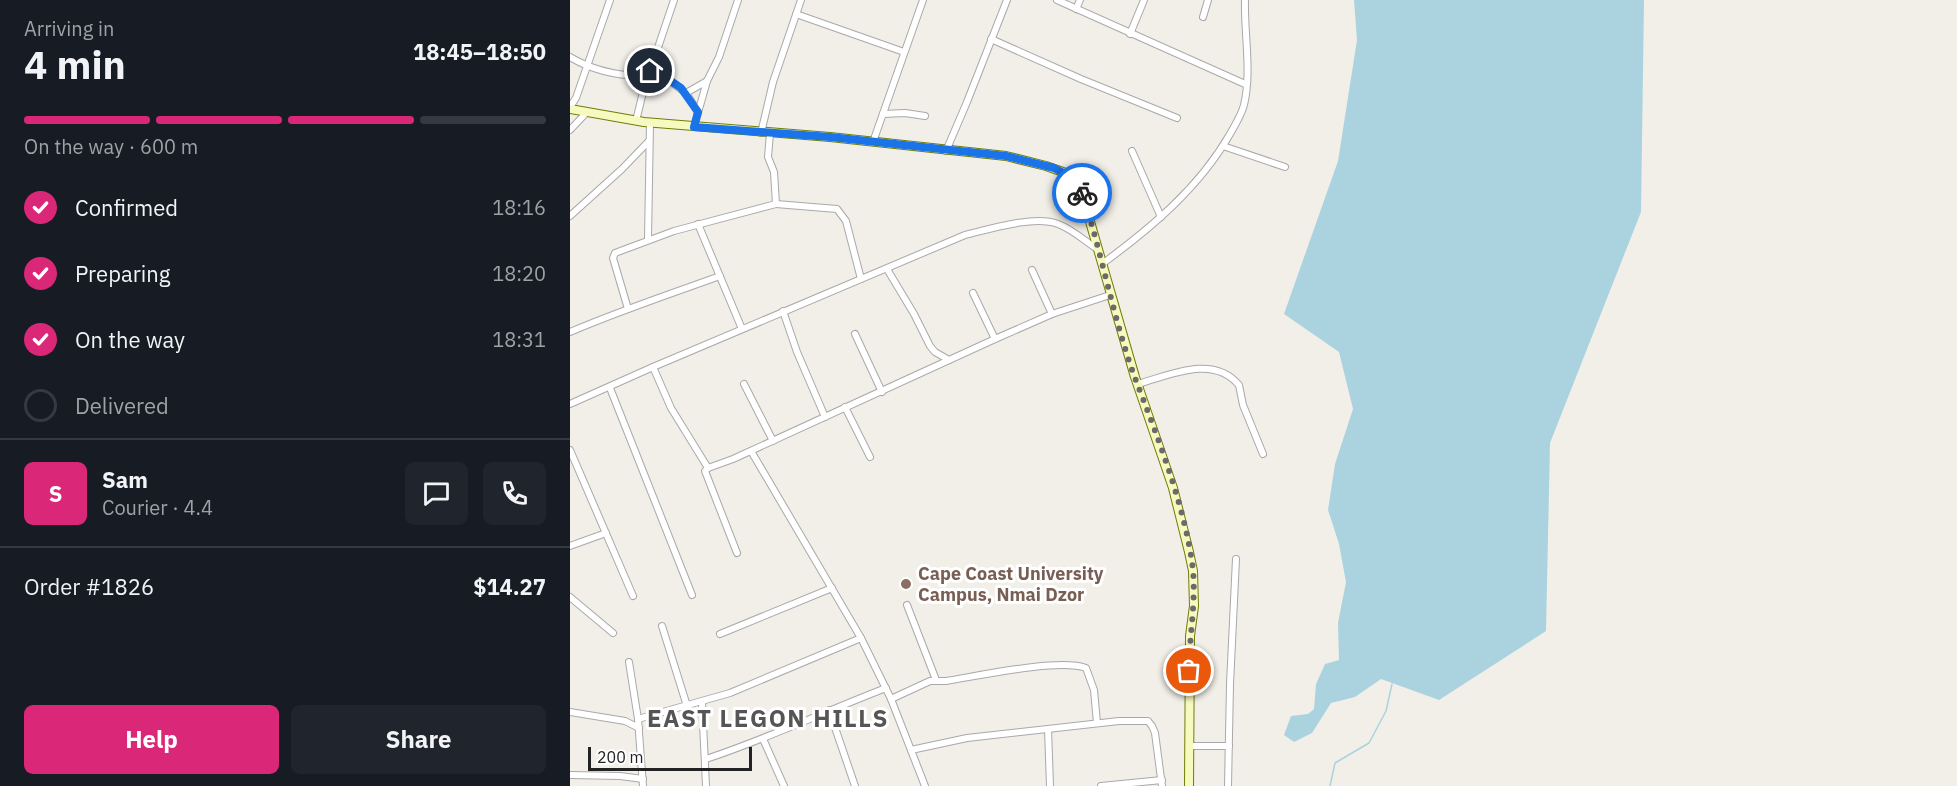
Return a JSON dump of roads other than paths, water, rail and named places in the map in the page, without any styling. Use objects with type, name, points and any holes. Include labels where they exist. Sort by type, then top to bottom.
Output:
[{"type":"street","points":[[610,0],[576,98],[570,108],[650,123],[873,142],[1011,157],[1054,168],[1077,183],[1138,384],[1173,488],[1193,571],[1189,786]]},
{"type":"street","points":[[636,121],[674,0]]},
{"type":"street","points":[[694,127],[707,81],[719,57],[738,0]]},
{"type":"street","points":[[776,204],[774,172],[768,157],[766,133],[773,82],[801,0]]},
{"type":"street","points":[[873,142],[923,0]]},
{"type":"street","points":[[945,151],[968,102],[1007,0]]},
{"type":"street","points":[[1057,0],[1245,84]]},
{"type":"street","points":[[1076,9],[1080,0]]},
{"type":"street","points":[[1130,34],[1144,0]]},
{"type":"street","points":[[1203,17],[1208,0]]},
{"type":"street","points":[[1102,264],[1176,204],[1223,146],[1240,116],[1244,105],[1247,66],[1245,0]]},
{"type":"street","points":[[796,14],[904,52]]},
{"type":"street","points":[[991,39],[1177,118]]},
{"type":"street","points":[[570,57],[585,67],[640,76],[658,72],[686,93],[698,112]]},
{"type":"street","points":[[686,93],[707,81]]},
{"type":"street","points":[[570,130],[587,112]]},
{"type":"street","points":[[883,114],[905,113],[925,116]]},
{"type":"street","points":[[648,239],[650,123]]},
{"type":"street","points":[[570,216],[649,141]]},
{"type":"street","points":[[1223,146],[1285,167]]},
{"type":"street","points":[[1132,151],[1161,218]]},
{"type":"street","points":[[628,309],[613,255],[648,239],[776,204],[837,208],[846,221],[861,279]]},
{"type":"street","points":[[570,404],[965,235],[1040,221],[1050,222],[1066,228],[1097,249]]},
{"type":"street","points":[[698,224],[742,329]]},
{"type":"street","points":[[887,269],[930,346],[948,360]]},
{"type":"street","points":[[1032,270],[1052,314]]},
{"type":"street","points":[[570,332],[720,276]]},
{"type":"street","points":[[973,293],[995,339]]},
{"type":"street","points":[[737,553],[705,471],[708,468],[751,451],[1052,314],[1110,295]]},
{"type":"street","points":[[783,311],[797,352],[825,417]]},
{"type":"street","points":[[855,334],[882,392]]},
{"type":"street","points":[[653,367],[671,408],[708,468]]},
{"type":"street","points":[[1138,384],[1204,367],[1218,370],[1239,385],[1244,408],[1263,454]]},
{"type":"street","points":[[744,384],[773,441]]},
{"type":"street","points":[[610,388],[692,596]]},
{"type":"street","points":[[845,407],[870,457]]},
{"type":"street","points":[[570,450],[633,596]]},
{"type":"street","points":[[751,451],[861,638],[891,699],[925,786]]},
{"type":"street","points":[[570,546],[606,533]]},
{"type":"street","points":[[1228,786],[1236,559]]},
{"type":"street","points":[[720,634],[832,588]]},
{"type":"street","points":[[570,597],[613,633]]},
{"type":"street","points":[[907,604],[936,680]]},
{"type":"street","points":[[662,626],[687,706]]},
{"type":"street","points":[[638,719],[730,693],[861,638]]},
{"type":"street","points":[[570,775],[620,776],[643,783],[638,719],[629,662]]},
{"type":"street","points":[[891,699],[936,680],[946,681],[1057,664],[1076,664],[1086,668],[1094,690],[1097,723]]},
{"type":"street","points":[[706,759],[763,739],[886,688]]},
{"type":"street","points":[[702,702],[706,786]]},
{"type":"street","points":[[829,710],[855,786]]},
{"type":"street","points":[[570,712],[625,721],[639,728]]},
{"type":"street","points":[[911,750],[967,738],[1119,721],[1148,722],[1155,733],[1162,783],[1104,786]]},
{"type":"street","points":[[1048,729],[1050,786]]},
{"type":"street","points":[[763,739],[784,786]]},
{"type":"street","points":[[1189,746],[1229,746]]},
{"type":"water","points":[[1354,0],[1644,0],[1641,212],[1550,443],[1546,631],[1439,700],[1381,679],[1355,697],[1331,703],[1312,733],[1294,742],[1284,735],[1291,716],[1308,714],[1314,709],[1316,684],[1325,664],[1339,660],[1338,623],[1346,582],[1339,544],[1328,510],[1335,464],[1353,409],[1339,352],[1284,314],[1338,161],[1357,40]]},
{"type":"waterway","points":[[1330,786],[1335,763],[1369,743],[1386,711],[1392,684]]},
{"type":"place","name":"Cape Coast University Campus, Nmai Dzor","points":[[906,584]]},
{"type":"district","name":"EAST LEGON HILLS","points":[[768,719]]}]
